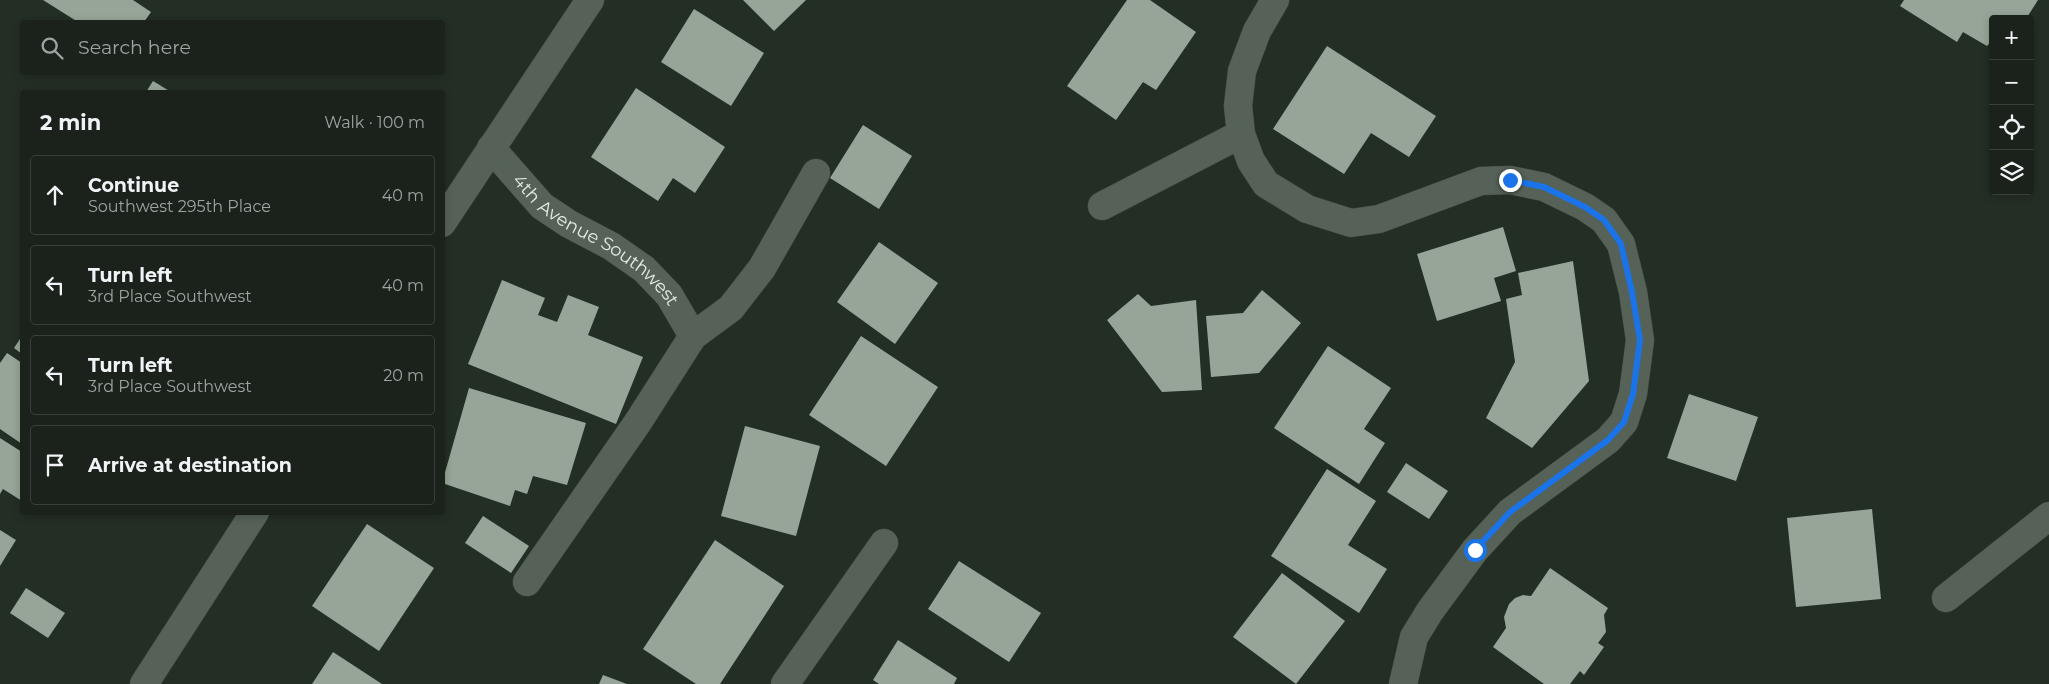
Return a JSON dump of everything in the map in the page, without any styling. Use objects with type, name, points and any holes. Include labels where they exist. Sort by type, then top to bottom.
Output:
[{"type":"street","points":[[445,218],[590,0]]},
{"type":"street","points":[[1275,0],[1257,31],[1242,71],[1238,106],[1241,134],[1251,160],[1266,184],[1307,209],[1351,223],[1379,219],[1481,181],[1510,180],[1544,187],[1585,207],[1604,220],[1621,244],[1632,292],[1640,340],[1633,394],[1624,422],[1608,440],[1510,512],[1475,550],[1430,611],[1414,637],[1403,684]]},
{"type":"street","points":[[1102,206],[1241,134]]},
{"type":"street","name":"4th Avenue Southwest","points":[[491,148],[542,206],[569,224],[611,246],[644,269],[669,295],[693,336]]},
{"type":"street","points":[[526,582],[638,422],[693,336],[731,308],[762,268],[816,173]]},
{"type":"street","points":[[144,684],[253,515]]},
{"type":"street","points":[[1946,598],[2049,516]]},
{"type":"street","points":[[785,684],[884,543]]},
{"type":"building","points":[[43,0],[133,0],[151,12],[145,20],[75,20]]},
{"type":"building","points":[[743,0],[806,0],[774,31]]},
{"type":"building","points":[[1127,0],[1150,0],[1196,32],[1156,90],[1143,82],[1116,120],[1067,86]]},
{"type":"building","points":[[1904,0],[2038,0],[2029,15],[1989,15],[1989,44],[1987,46],[1963,32],[1957,42],[1900,6]]},
{"type":"building","points":[[694,9],[764,53],[731,106],[661,62]]},
{"type":"building","points":[[1327,46],[1436,116],[1409,157],[1371,133],[1344,174],[1273,129]]},
{"type":"building","points":[[153,81],[168,90],[147,90]]},
{"type":"building","points":[[636,88],[725,147],[695,193],[673,178],[658,201],[591,157]]},
{"type":"building","points":[[863,125],[912,156],[879,209],[830,178]]},
{"type":"building","points":[[1503,227],[1516,271],[1494,278],[1501,301],[1437,321],[1417,254]]},
{"type":"building","points":[[879,242],[938,283],[895,344],[837,302]]},
{"type":"building","points":[[1573,261],[1589,381],[1532,448],[1486,418],[1515,362],[1506,299],[1522,295],[1518,273]]},
{"type":"building","points":[[502,280],[545,298],[538,315],[557,322],[568,295],[599,307],[588,335],[643,357],[616,424],[468,364]]},
{"type":"building","points":[[1262,290],[1301,323],[1259,373],[1211,377],[1206,316],[1243,313]]},
{"type":"building","points":[[1138,294],[1151,306],[1196,300],[1202,390],[1162,392],[1107,320]]},
{"type":"building","points":[[861,336],[938,387],[886,466],[809,415]]},
{"type":"building","points":[[20,339],[20,352],[14,348]]},
{"type":"building","points":[[1328,346],[1391,388],[1364,429],[1385,443],[1359,484],[1274,428]]},
{"type":"building","points":[[7,353],[20,362],[20,443],[0,429],[0,363]]},
{"type":"building","points":[[469,388],[586,423],[567,485],[533,476],[527,494],[515,490],[510,506],[445,484],[445,472]]},
{"type":"building","points":[[1689,394],[1758,417],[1736,481],[1667,458]]},
{"type":"building","points":[[745,426],[820,446],[796,536],[721,516]]},
{"type":"building","points":[[0,438],[20,451],[20,500],[3,489],[0,494]]},
{"type":"building","points":[[1406,463],[1448,491],[1429,519],[1387,492]]},
{"type":"building","points":[[1327,469],[1376,501],[1348,545],[1387,569],[1359,613],[1271,556]]},
{"type":"building","points":[[1872,509],[1881,599],[1796,607],[1787,518]]},
{"type":"building","points":[[483,516],[529,546],[511,573],[465,543]]},
{"type":"building","points":[[367,524],[434,568],[379,651],[312,606]]},
{"type":"building","points":[[0,530],[16,540],[0,566]]},
{"type":"building","points":[[715,540],[784,586],[720,684],[696,684],[643,649]]},
{"type":"building","points":[[959,561],[1041,613],[1009,662],[928,609]]},
{"type":"building","points":[[1550,568],[1608,608],[1604,615],[1606,632],[1598,643],[1604,647],[1584,675],[1580,671],[1570,684],[1544,684],[1493,647],[1506,628],[1504,617],[1509,604],[1515,598],[1523,595],[1531,596]]},
{"type":"building","points":[[1282,573],[1345,621],[1296,684],[1233,637]]},
{"type":"building","points":[[26,588],[65,613],[48,638],[10,613]]},
{"type":"building","points":[[898,640],[957,678],[954,684],[879,684],[873,680]]},
{"type":"building","points":[[333,652],[382,684],[312,684]]},
{"type":"building","points":[[603,675],[627,684],[599,684]]},
{"type":"route","points":[[1475,550],[1510,512],[1608,440],[1624,422],[1633,394],[1640,340],[1621,244],[1604,220],[1585,207],[1544,187],[1510,180]]}]
